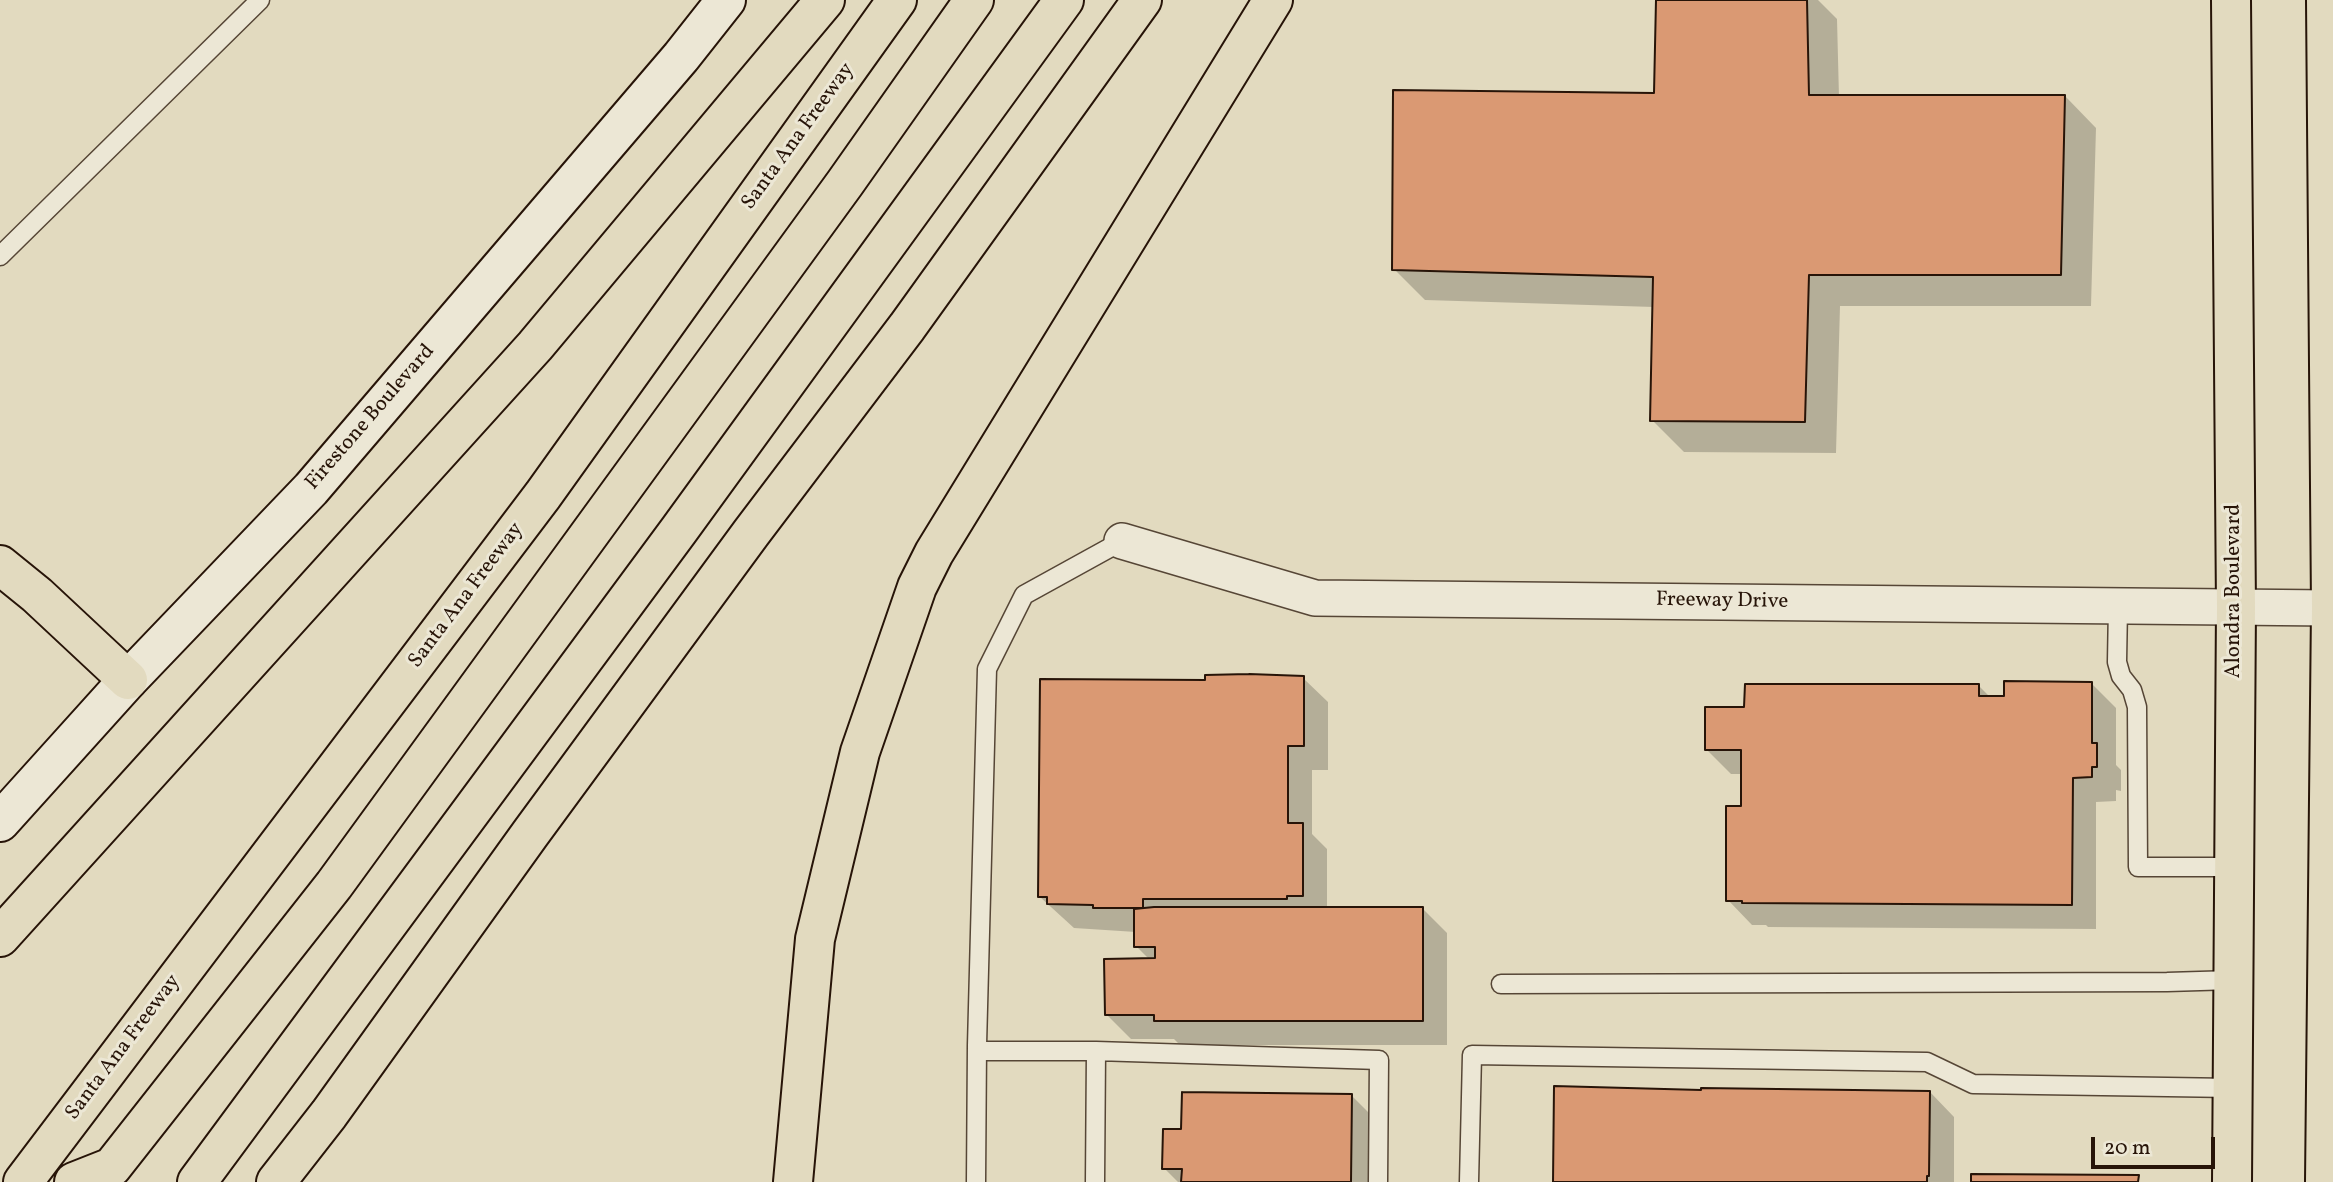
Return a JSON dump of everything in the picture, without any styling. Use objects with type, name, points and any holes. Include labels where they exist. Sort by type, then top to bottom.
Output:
[{"type":"main road","points":[[0,937],[534,346],[825,0]]},
{"type":"main road","name":"Santa Ana Freeway","points":[[23,1182],[543,495],[897,0]]},
{"type":"main road","points":[[74,1182],[112,1167],[334,885],[828,206],[974,0]]},
{"type":"main road","points":[[197,1182],[679,530],[1064,0]]},
{"type":"main road","points":[[276,1182],[329,1114],[743,544],[908,327],[1142,0]]},
{"type":"main road","points":[[793,1182],[815,939],[860,752],[917,587],[949,529],[1272,0]]},
{"type":"main road","name":"Alondra Boulevard","points":[[2231,0],[2236,607],[2232,1182]]},
{"type":"main road","points":[[2325,1182],[2332,608],[2326,0]]},
{"type":"main road","points":[[0,565],[37,595],[128,680]]},
{"type":"street","name":"Firestone Boulevard","points":[[0,822],[128,680],[311,489],[681,57],[726,0]]},
{"type":"street","name":"Freeway Drive","points":[[1122,541],[1315,598],[2332,608]]},
{"type":"lane","points":[[0,256],[260,0]]},
{"type":"lane","points":[[976,1182],[987,669],[1024,595],[1122,541]]},
{"type":"lane","points":[[2118,606],[2117,662],[2121,677],[2132,690],[2137,707],[2138,867],[2234,867]]},
{"type":"lane","points":[[1501,985],[2233,980]]},
{"type":"lane","points":[[977,1051],[1096,1051],[1379,1060],[1378,1182]]},
{"type":"lane","points":[[1095,1182],[1096,1051]]},
{"type":"lane","points":[[1469,1182],[1472,1055],[1927,1062],[1973,1084],[2232,1088]]},
{"type":"building","points":[[1656,0],[1807,0],[1809,95],[2065,95],[2061,275],[1809,275],[1805,422],[1650,421],[1653,277],[1392,270],[1393,90],[1654,93]]},
{"type":"building","points":[[1205,675],[1304,676],[1304,746],[1288,746],[1288,823],[1303,823],[1303,896],[1287,896],[1287,899],[1143,899],[1143,908],[1047,904],[1047,897],[1038,897],[1040,679],[1205,680]]},
{"type":"building","points":[[2004,681],[2092,682],[2092,743],[2097,743],[2097,767],[2092,767],[2092,777],[2073,778],[2072,905],[1726,901],[1726,806],[1741,806],[1741,750],[1705,750],[1705,707],[1744,707],[1745,684],[1979,684],[1979,696],[2004,696]]},
{"type":"building","points":[[1423,907],[1423,1021],[1154,1021],[1154,1015],[1105,1015],[1104,959],[1155,958],[1155,947],[1134,947],[1134,909]]},
{"type":"building","points":[[1554,1086],[1930,1091],[1929,1176],[1927,1182],[1553,1182]]},
{"type":"building","points":[[1182,1092],[1352,1094],[1351,1182],[1181,1182],[1182,1169],[1162,1169],[1163,1129],[1181,1129]]},
{"type":"building","points":[[1971,1174],[2139,1175],[2138,1182],[1971,1182]]}]
